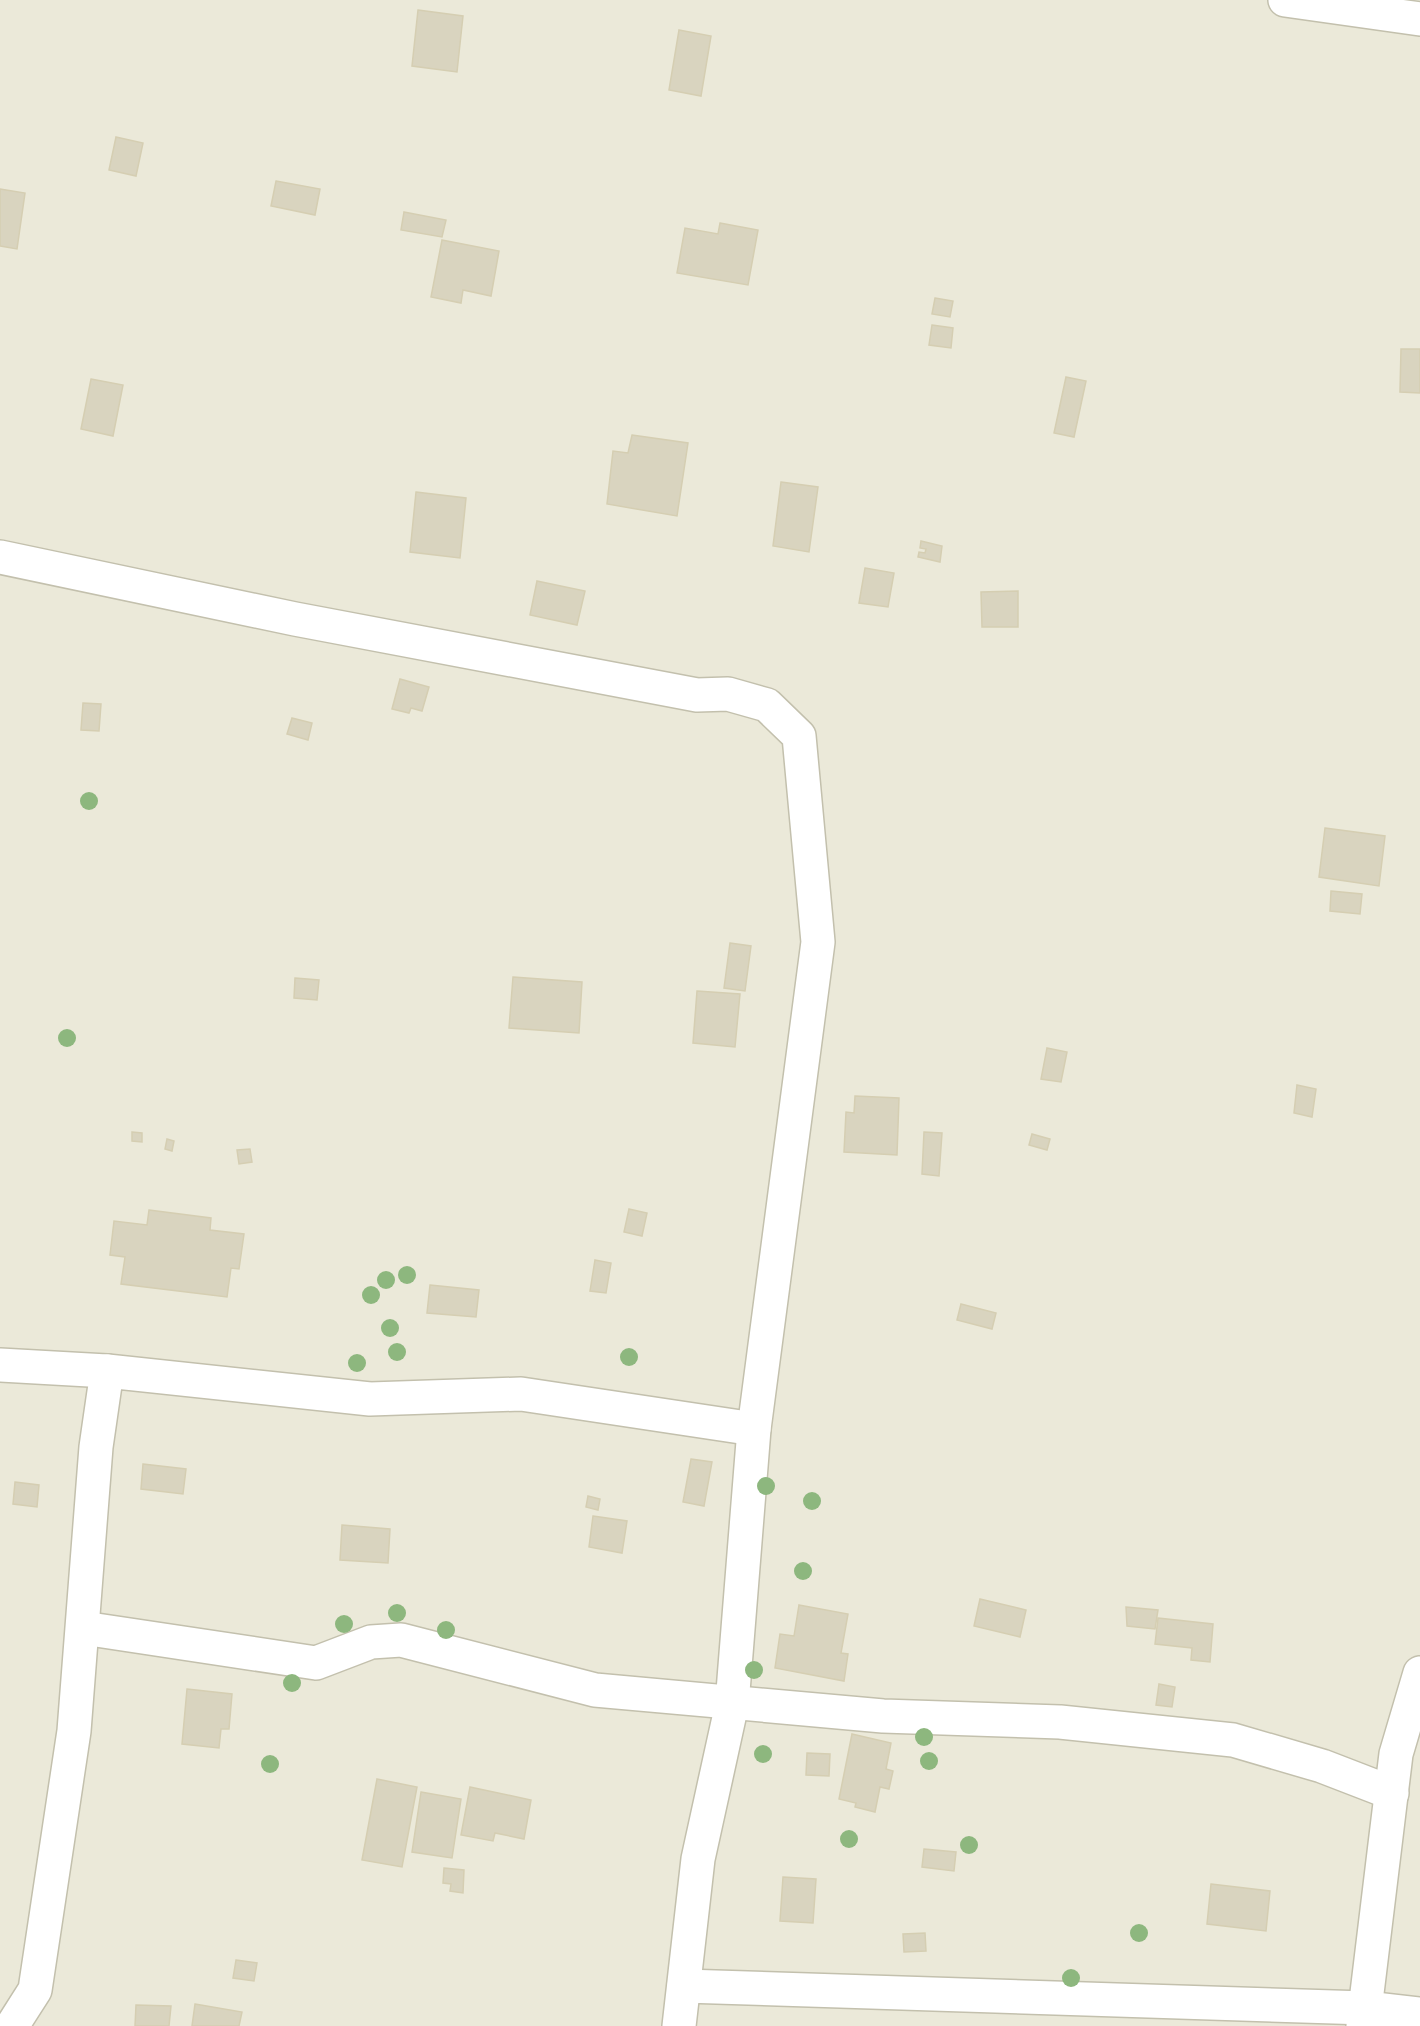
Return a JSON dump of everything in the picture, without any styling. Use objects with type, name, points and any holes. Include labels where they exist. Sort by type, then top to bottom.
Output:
[{"type":"street","points":[[1285,0],[1420,19]]},
{"type":"street","points":[[0,557],[295,619],[697,695],[728,694],[767,705],[799,736],[818,942],[754,1429],[732,1704],[698,1859],[679,2026]]},
{"type":"street","points":[[0,1365],[107,1371],[370,1399],[521,1394],[754,1429]]},
{"type":"street","points":[[12,2026],[35,1990],[74,1731],[96,1447],[107,1371]]},
{"type":"street","points":[[83,1628],[316,1663],[371,1642],[401,1640],[595,1690],[884,1716],[1060,1722],[1233,1740],[1322,1766],[1392,1793]]},
{"type":"street","points":[[1364,2017],[1396,1754],[1420,1673]]},
{"type":"street","points":[[684,1986],[1364,2017],[1420,2014]]},
{"type":"shaded area","points":[[0,0],[1420,0],[1420,2026],[0,2026]]},
{"type":"building","points":[[418,10],[463,16],[457,72],[412,66]]},
{"type":"building","points":[[679,30],[711,36],[701,96],[669,90]]},
{"type":"building","points":[[116,137],[143,143],[136,176],[109,170]]},
{"type":"building","points":[[276,181],[320,189],[315,215],[271,206]]},
{"type":"building","points":[[0,189],[25,193],[17,249],[0,246]]},
{"type":"building","points":[[404,212],[446,220],[442,237],[401,230]]},
{"type":"building","points":[[720,223],[758,230],[748,285],[677,273],[685,228],[718,234]]},
{"type":"building","points":[[442,240],[499,251],[491,296],[463,290],[461,303],[431,297]]},
{"type":"building","points":[[935,298],[953,301],[950,317],[932,314]]},
{"type":"building","points":[[932,325],[953,328],[951,348],[929,345]]},
{"type":"building","points":[[1401,349],[1420,349],[1420,393],[1400,392]]},
{"type":"building","points":[[1066,377],[1086,381],[1074,437],[1054,433]]},
{"type":"building","points":[[91,379],[123,385],[113,436],[81,429]]},
{"type":"building","points":[[632,435],[688,443],[677,516],[607,504],[613,451],[628,453]]},
{"type":"building","points":[[781,482],[818,487],[809,552],[773,546]]},
{"type":"building","points":[[416,492],[466,498],[460,558],[410,552]]},
{"type":"building","points":[[921,541],[942,546],[940,562],[918,557],[919,552],[925,553],[926,549],[920,548]]},
{"type":"building","points":[[865,568],[894,573],[888,607],[859,603]]},
{"type":"building","points":[[537,581],[585,591],[577,625],[530,615]]},
{"type":"building","points":[[1018,591],[1018,627],[982,627],[981,592]]},
{"type":"building","points":[[400,679],[429,687],[422,711],[411,708],[409,713],[392,709]]},
{"type":"building","points":[[83,703],[101,704],[99,731],[81,730]]},
{"type":"building","points":[[292,718],[312,723],[308,740],[287,734]]},
{"type":"building","points":[[1325,828],[1385,836],[1379,886],[1319,877]]},
{"type":"building","points":[[1331,891],[1362,894],[1360,914],[1330,911]]},
{"type":"building","points":[[730,943],[751,946],[745,991],[724,988]]},
{"type":"building","points":[[513,977],[582,982],[579,1033],[509,1028]]},
{"type":"building","points":[[295,978],[319,980],[317,1000],[294,998]]},
{"type":"building","points":[[697,991],[740,994],[735,1047],[693,1043]]},
{"type":"building","points":[[1047,1048],[1067,1052],[1061,1082],[1041,1079]]},
{"type":"building","points":[[1297,1085],[1316,1089],[1312,1117],[1294,1113]]},
{"type":"building","points":[[855,1096],[899,1098],[897,1155],[844,1152],[846,1112],[854,1113]]},
{"type":"building","points":[[132,1132],[142,1133],[142,1142],[132,1141]]},
{"type":"building","points":[[924,1132],[942,1133],[939,1176],[922,1174]]},
{"type":"building","points":[[1032,1134],[1050,1139],[1047,1150],[1029,1145]]},
{"type":"building","points":[[167,1139],[174,1141],[172,1151],[165,1149]]},
{"type":"building","points":[[250,1149],[252,1162],[239,1164],[237,1150]]},
{"type":"building","points":[[629,1209],[647,1213],[642,1236],[624,1232]]},
{"type":"building","points":[[149,1210],[211,1218],[210,1230],[244,1234],[239,1269],[231,1268],[227,1297],[121,1284],[125,1257],[110,1255],[114,1221],[147,1225]]},
{"type":"building","points":[[595,1260],[611,1263],[606,1293],[590,1291]]},
{"type":"building","points":[[430,1285],[479,1290],[476,1317],[427,1313]]},
{"type":"building","points":[[961,1304],[996,1313],[992,1329],[957,1320]]},
{"type":"building","points":[[691,1459],[712,1462],[704,1506],[683,1502]]},
{"type":"building","points":[[143,1464],[186,1469],[183,1494],[141,1489]]},
{"type":"building","points":[[15,1482],[39,1485],[37,1507],[13,1504]]},
{"type":"building","points":[[588,1496],[600,1499],[598,1510],[586,1507]]},
{"type":"building","points":[[593,1516],[627,1521],[622,1553],[589,1547]]},
{"type":"building","points":[[342,1525],[390,1529],[388,1563],[340,1560]]},
{"type":"building","points":[[980,1599],[1026,1610],[1020,1637],[974,1626]]},
{"type":"building","points":[[799,1605],[848,1614],[841,1653],[848,1654],[844,1681],[775,1668],[780,1634],[794,1636]]},
{"type":"building","points":[[1126,1607],[1158,1610],[1155,1629],[1127,1626]]},
{"type":"building","points":[[1158,1618],[1213,1624],[1210,1662],[1191,1660],[1192,1648],[1155,1644]]},
{"type":"building","points":[[1159,1684],[1175,1687],[1172,1707],[1156,1705]]},
{"type":"building","points":[[187,1689],[232,1694],[229,1729],[221,1729],[219,1748],[182,1744]]},
{"type":"building","points":[[852,1734],[891,1743],[886,1769],[893,1771],[889,1789],[880,1787],[875,1812],[855,1807],[856,1803],[839,1799]]},
{"type":"building","points":[[807,1753],[830,1754],[829,1776],[806,1775]]},
{"type":"building","points":[[377,1779],[417,1787],[402,1867],[362,1860]]},
{"type":"building","points":[[470,1787],[531,1800],[524,1839],[495,1833],[493,1841],[461,1835]]},
{"type":"building","points":[[421,1792],[461,1799],[452,1858],[412,1852]]},
{"type":"building","points":[[924,1849],[956,1852],[954,1871],[922,1867]]},
{"type":"building","points":[[444,1868],[464,1870],[463,1893],[450,1891],[451,1884],[443,1883]]},
{"type":"building","points":[[783,1877],[816,1879],[813,1923],[780,1921]]},
{"type":"building","points":[[1211,1884],[1270,1891],[1266,1931],[1207,1924]]},
{"type":"building","points":[[925,1933],[926,1951],[904,1952],[903,1934]]},
{"type":"building","points":[[236,1960],[257,1963],[254,1981],[233,1978]]},
{"type":"building","points":[[195,2004],[242,2012],[239,2026],[192,2026]]},
{"type":"building","points":[[136,2005],[171,2006],[169,2026],[135,2026]]}]
